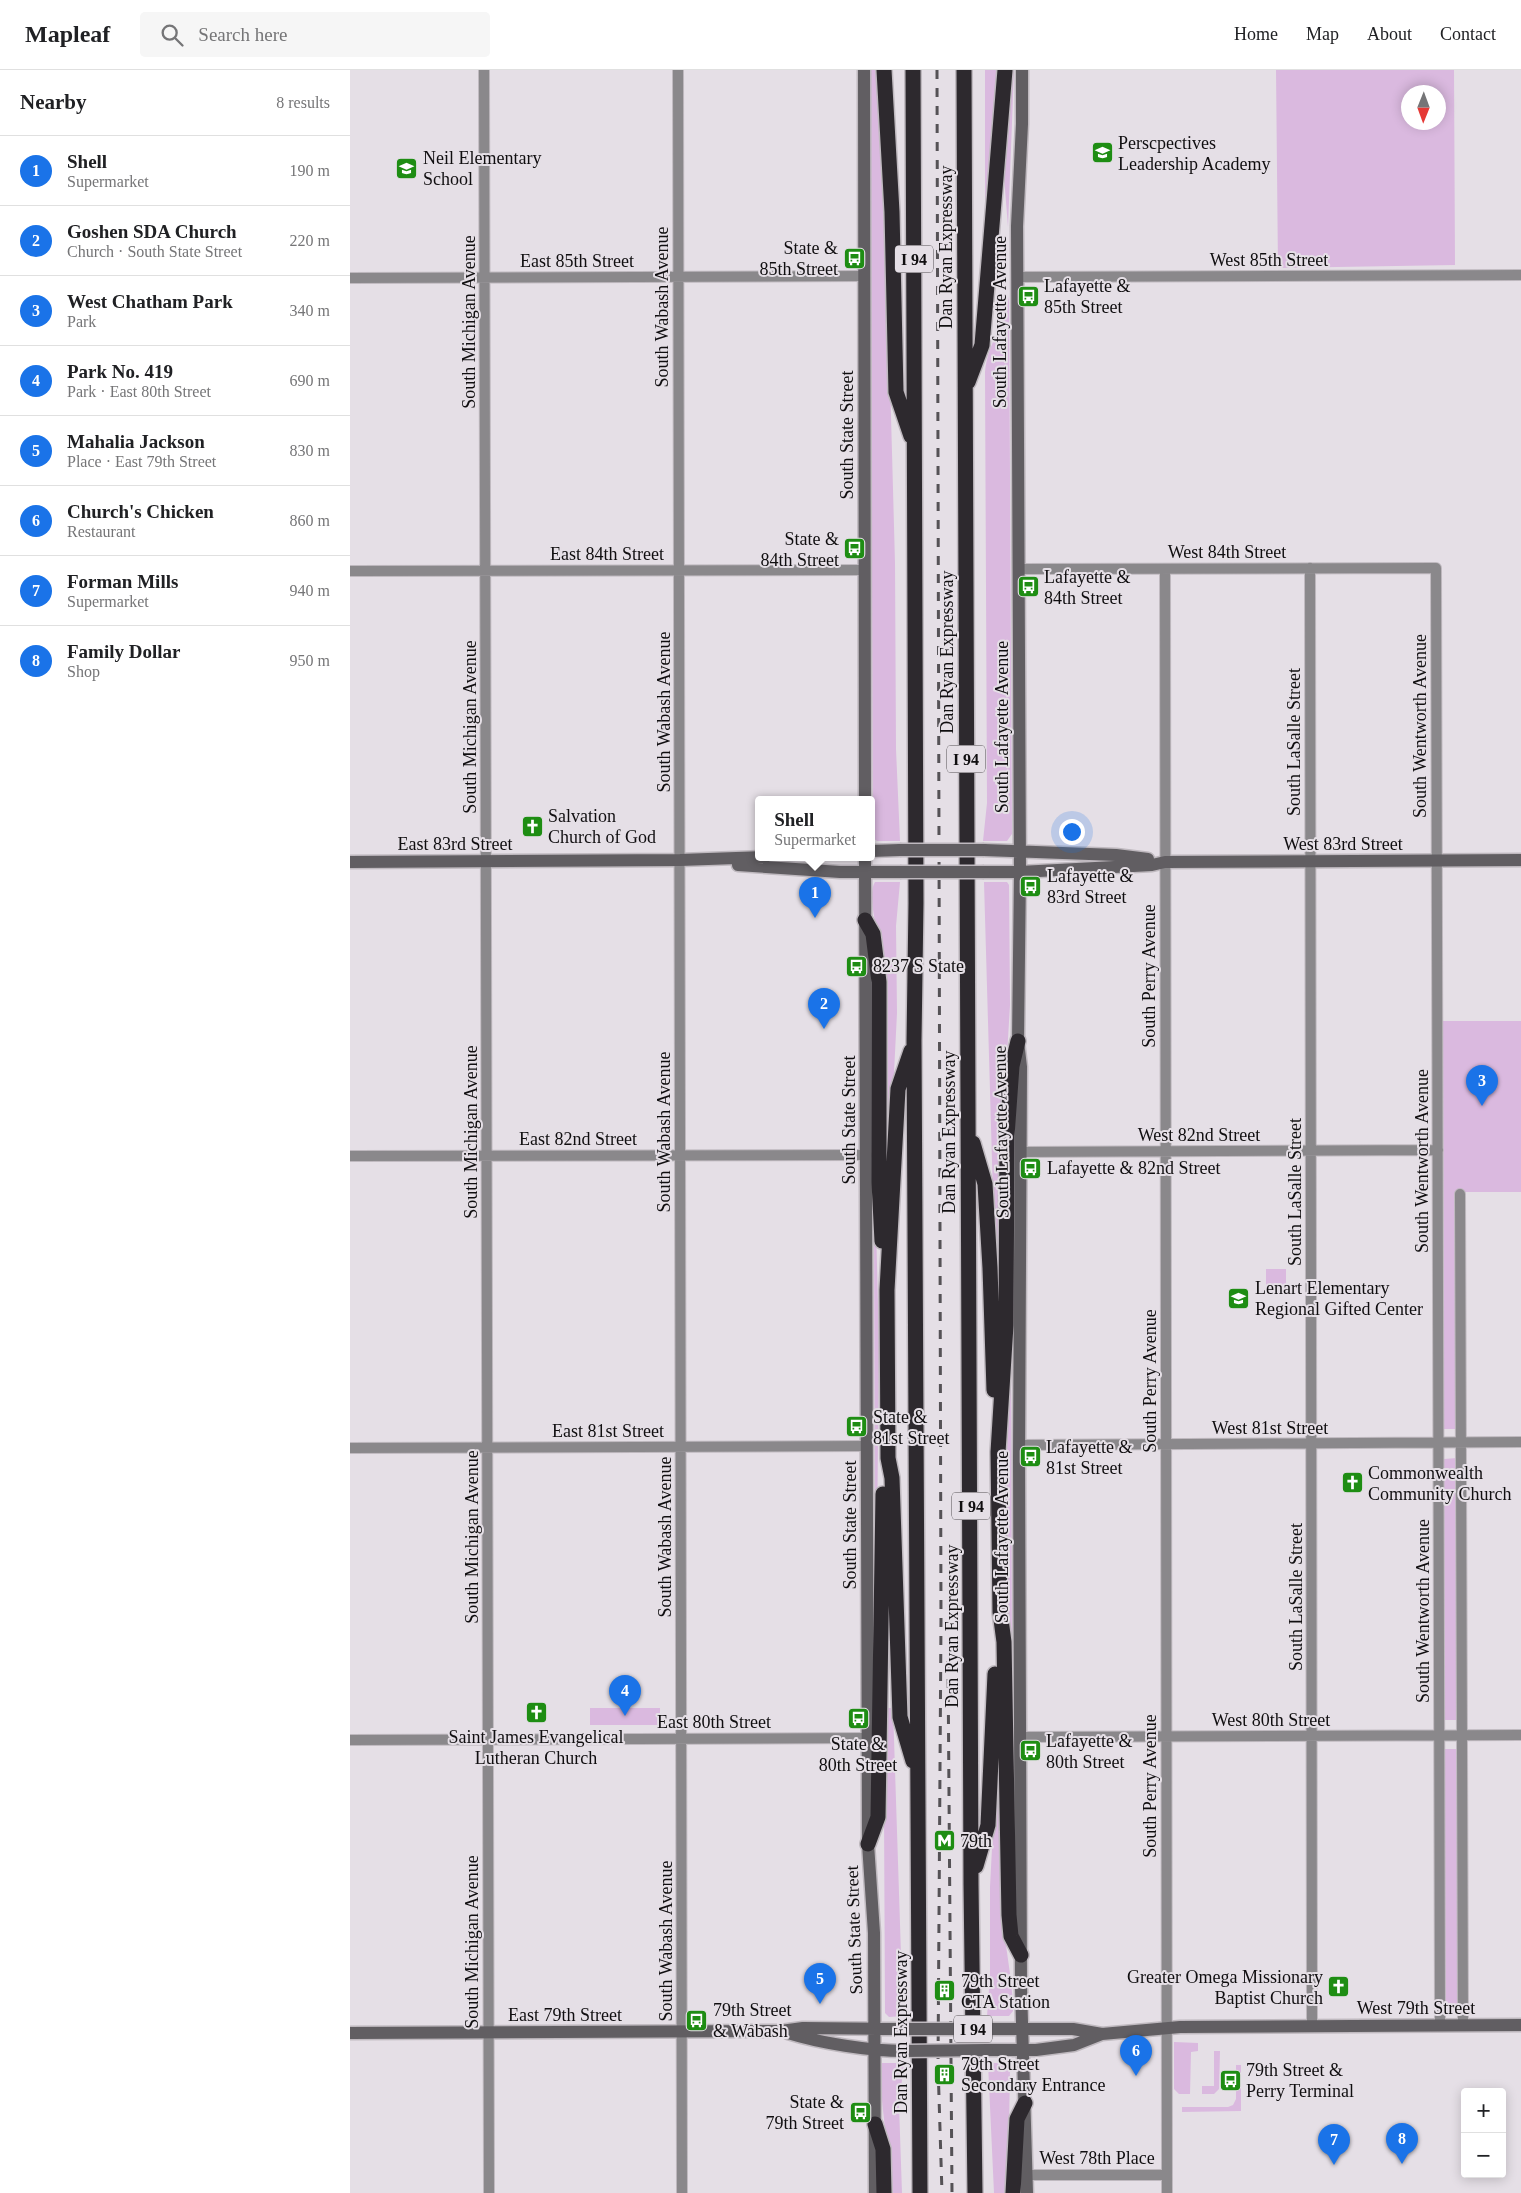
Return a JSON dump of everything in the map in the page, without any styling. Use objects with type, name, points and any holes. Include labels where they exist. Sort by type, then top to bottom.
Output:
[{"type":"highway","points":[[884,70],[892,212],[896,392],[915,449]]},
{"type":"highway","name":"Dan Ryan Expressway","points":[[914,70],[916,904],[914,1041],[920,2193]]},
{"type":"highway","name":"Dan Ryan Expressway","points":[[964,70],[971,1884],[975,2193]]},
{"type":"highway","points":[[965,390],[982,345],[1005,70]]},
{"type":"highway","points":[[865,920],[873,934],[879,982],[879,1182],[883,1266],[887,1290]]},
{"type":"highway","points":[[914,1041],[898,1089],[887,1290],[888,1458],[892,1478],[900,1717],[917,1776]]},
{"type":"highway","points":[[971,1884],[988,1825],[1000,1612],[998,1452],[1006,1325],[1008,1136],[1012,1066],[1018,1041]]},
{"type":"highway","points":[[968,1128],[985,1184],[995,1422],[998,1452]]},
{"type":"highway","points":[[868,1844],[878,1817],[883,1478],[888,1458]]},
{"type":"highway","points":[[1000,1612],[1004,1642],[1008,1914],[1011,1936],[1021,1955]]},
{"type":"highway","points":[[1012,2193],[1017,2119],[1024,2103]]},
{"type":"highway","points":[[875,2124],[883,2149],[884,2193]]},
{"type":"highway","points":[[974,2174],[980,2193]]},
{"type":"main road","name":"South State Street","points":[[864,70],[865,796]]},
{"type":"main road","name":"South Lafayette Avenue","points":[[1022,70],[1017,277],[1020,851],[1018,1041],[1021,1067],[1019,1445],[1021,1955],[1027,2193]]},
{"type":"main road","name":"West 83rd Street","points":[[875,851],[1020,851],[1116,855],[1165,862],[1521,860]]},
{"type":"main road","name":"East 83rd Street","points":[[350,862],[680,860],[755,857]]},
{"type":"main road","name":"East 83rd Street","points":[[680,860],[865,872]]},
{"type":"main road","name":"South State Street","points":[[865,861],[868,1844],[874,1933],[875,2193]]},
{"type":"main road","name":"West 83rd Street","points":[[865,872],[1020,872],[1152,865],[1165,862]]},
{"type":"main road","name":"West 79th Street","points":[[874,2029],[1073,2029],[1102,2034],[1166,2028],[1521,2025]]},
{"type":"main road","name":"East 79th Street","points":[[350,2033],[781,2031],[803,2028],[874,2029]]},
{"type":"main road","name":"East 79th Street","points":[[781,2031],[803,2038],[874,2049]]},
{"type":"main road","name":"West 79th Street","points":[[874,2049],[904,2051],[1023,2050],[1074,2046],[1102,2034]]},
{"type":"street","name":"South Michigan Avenue","points":[[484,70],[489,2193]]},
{"type":"street","name":"South Wabash Avenue","points":[[678,70],[682,2193]]},
{"type":"street","name":"West 85th Street","points":[[1017,277],[1521,275]]},
{"type":"street","name":"East 85th Street","points":[[350,278],[864,276]]},
{"type":"street","name":"South LaSalle Street","points":[[1310,568],[1312,2026]]},
{"type":"street","name":"West 84th Street","points":[[1019,569],[1436,568]]},
{"type":"street","name":"South Wentworth Avenue","points":[[1436,568],[1440,2025]]},
{"type":"street","name":"South Perry Avenue","points":[[1165,569],[1166,2193]]},
{"type":"street","name":"East 84th Street","points":[[350,571],[864,570]]},
{"type":"street","name":"West 82nd Street","points":[[1020,1152],[1438,1150]]},
{"type":"street","name":"East 82nd Street","points":[[350,1156],[867,1155]]},
{"type":"street","points":[[1460,1194],[1463,2025]]},
{"type":"street","name":"West 81st Street","points":[[1019,1445],[1521,1442]]},
{"type":"street","name":"East 81st Street","points":[[350,1448],[867,1446]]},
{"type":"street","name":"West 80th Street","points":[[1020,1737],[1521,1735]]},
{"type":"street","name":"East 80th Street","points":[[350,1740],[868,1738]]},
{"type":"street","name":"West 78th Place","points":[[1027,2174],[1166,2174]]},
{"type":"shaded area","points":[[870,70],[878,70],[884,158],[895,563],[896,749],[900,841],[875,840],[875,796],[873,796]]},
{"type":"shaded area","points":[[985,70],[1000,70],[989,213],[985,213]]},
{"type":"shaded area","points":[[1011,70],[1014,70],[1008,227],[1003,164]]},
{"type":"shaded area","points":[[1276,70],[1454,70],[1455,265],[1278,268]]},
{"type":"shaded area","points":[[1009,296],[1012,834],[1007,841],[983,841],[987,803],[985,372],[989,351],[1004,316]]},
{"type":"shaded area","points":[[875,882],[900,882],[896,926],[897,1013],[888,1192],[885,1192],[879,942],[872,903]]},
{"type":"shaded area","points":[[984,882],[1007,882],[1009,885],[1010,1005],[1001,1156],[999,1335],[997,1335]]},
{"type":"shaded area","points":[[1443,1021],[1521,1021],[1521,1192],[1455,1192],[1456,1429],[1444,1429]]},
{"type":"shaded area","points":[[874,1225],[876,1225],[879,1344],[877,1541],[875,1541]]},
{"type":"shaded area","points":[[1266,1269],[1286,1269],[1286,1288],[1266,1288]]},
{"type":"shaded area","points":[[1011,1346],[1012,1677],[1010,1677],[1007,1470]]},
{"type":"shaded area","points":[[1457,1458],[1458,1720],[1444,1720],[1444,1459]]},
{"type":"shaded area","points":[[590,1708],[660,1708],[660,1725],[590,1725]]},
{"type":"shaded area","points":[[886,1708],[893,1708],[903,2016],[889,2017],[885,2013],[884,1811]]},
{"type":"shaded area","points":[[999,1712],[1002,1887],[1013,2011],[1009,2016],[987,2016],[990,1976],[990,1887]]},
{"type":"shaded area","points":[[1444,1749],[1458,1749],[1458,2012],[1444,2012]]},
{"type":"shaded area","points":[[1174,2042],[1198,2043],[1198,2051],[1191,2052],[1190,2094],[1179,2094],[1174,2089]]},
{"type":"shaded area","points":[[1214,2051],[1220,2051],[1219,2089],[1214,2094],[1202,2094],[1202,2086],[1214,2086]]},
{"type":"shaded area","points":[[880,2063],[904,2063],[899,2105],[902,2193],[890,2193]]},
{"type":"shaded area","points":[[988,2063],[1006,2063],[1010,2068],[1008,2193],[994,2193]]},
{"type":"shaded area","points":[[1236,2065],[1241,2065],[1241,2111],[1182,2112],[1182,2107],[1228,2107],[1233,2105],[1236,2099]]},
{"type":"railway","points":[[937,70],[941,1620],[938,2065],[942,2193]]},
{"type":"railway","points":[[948,1661],[952,2193]]},
{"type":"place","name":"Perscpectives Leadership Academy","points":[[1102,153]]},
{"type":"place","name":"Neil Elementary School","points":[[407,168]]},
{"type":"place","name":"State & 85th Street","points":[[854,258]]},
{"type":"place","name":"Lafayette & 85th Street","points":[[1028,296]]},
{"type":"place","name":"State & 84th Street","points":[[855,549]]},
{"type":"place","name":"Lafayette & 84th Street","points":[[1028,587]]},
{"type":"place","name":"Salvation Church of God","points":[[532,826]]},
{"type":"place","name":"Lafayette & 83rd Street","points":[[1031,886]]},
{"type":"place","name":"Shell","points":[[815,918]]},
{"type":"place","name":"8237 S State","points":[[857,966]]},
{"type":"place","name":"Goshen SDA Church","points":[[824,1029]]},
{"type":"place","name":"West Chatham Park","points":[[1482,1106]]},
{"type":"place","name":"Lafayette & 82nd Street","points":[[1031,1168]]},
{"type":"place","name":"Lenart Elementary Regional Gifted Center","points":[[1239,1298]]},
{"type":"place","name":"State & 81st Street","points":[[857,1427]]},
{"type":"place","name":"Lafayette & 81st Street","points":[[1030,1457]]},
{"type":"place","name":"Commonwealth Community Church","points":[[1352,1483]]},
{"type":"place","name":"Saint James Evangelical Lutheran Church","points":[[536,1712]]},
{"type":"place","name":"Park No. 419","points":[[625,1716]]},
{"type":"place","name":"State & 80th Street","points":[[858,1719]]},
{"type":"place","name":"Lafayette & 80th Street","points":[[1030,1751]]},
{"type":"place","name":"79th","points":[[944,1841]]},
{"type":"place","name":"Greater Omega Missionary Baptist Church","points":[[1339,1987]]},
{"type":"place","name":"79th Street CTA Station","points":[[945,1991]]},
{"type":"place","name":"Mahalia Jackson","points":[[820,2004]]},
{"type":"place","name":"79th Street & Wabash","points":[[697,2020]]},
{"type":"place","name":"79th Street Secondary Entrance","points":[[945,2074]]},
{"type":"place","name":"Church's Chicken","points":[[1136,2076]]},
{"type":"place","name":"79th Street & Perry Terminal","points":[[1230,2080]]},
{"type":"place","name":"State & 79th Street","points":[[860,2112]]},
{"type":"place","name":"Family Dollar","points":[[1402,2164]]},
{"type":"place","name":"Forman Mills","points":[[1334,2165]]}]
